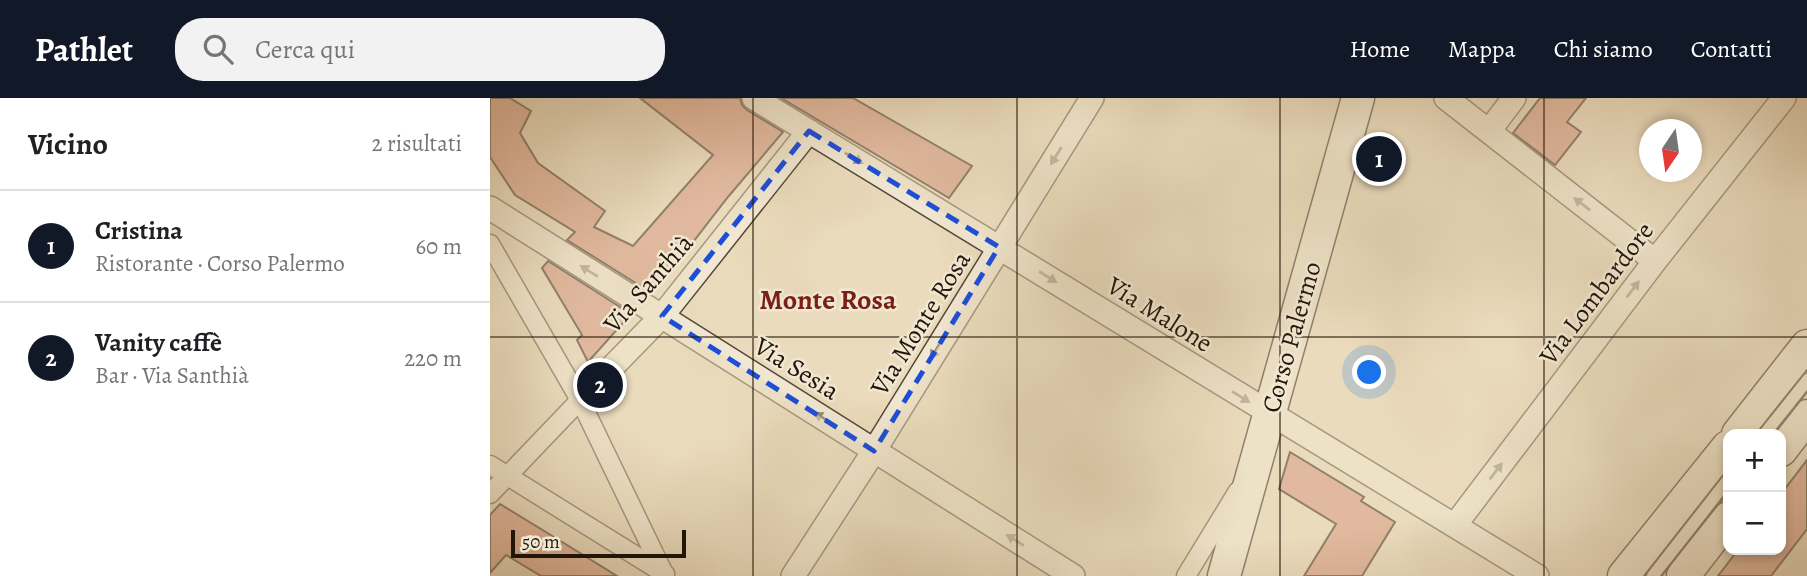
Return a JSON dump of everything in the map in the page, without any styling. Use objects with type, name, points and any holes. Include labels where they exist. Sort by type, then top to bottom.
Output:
[{"type":"main road","name":"Corso Palermo","points":[[1224,576],[1358,98]]},
{"type":"main road","points":[[1742,429],[1807,346]]},
{"type":"main road","points":[[1786,443],[1807,416]]},
{"type":"main road","points":[[1624,576],[1634,567],[1723,453]]},
{"type":"main road","points":[[1683,576],[1723,524]]},
{"type":"street","name":"Via Malone","points":[[754,98],[1269,415],[1537,576]]},
{"type":"street","name":"Via Monte Rosa","points":[[793,576],[874,451],[1092,98]]},
{"type":"street","points":[[1446,98],[1655,261]]},
{"type":"street","points":[[1489,131],[1514,98]]},
{"type":"street","name":"Via Lombardore","points":[[1455,525],[1655,261],[1784,98]]},
{"type":"street","name":"Via Santhià","points":[[490,494],[662,316],[809,131]]},
{"type":"street","name":"Via Sesia","points":[[490,208],[1073,576]]},
{"type":"street","points":[[490,244],[580,400],[665,575]]},
{"type":"street","points":[[1186,576],[1257,457]]},
{"type":"street","points":[[490,465],[665,575]]},
{"type":"lane","points":[[1768,429],[1807,380]]},
{"type":"lane","points":[[1653,576],[1723,486]]},
{"type":"highlighted area","points":[[809,131],[999,247],[874,451],[662,316]]},
{"type":"building","points":[[490,98],[510,98],[531,111],[520,133],[538,163],[605,211],[594,227],[633,246],[713,155],[640,98],[740,98],[747,110],[783,132],[659,286],[650,292],[567,240],[575,232],[515,195],[490,157]]},
{"type":"building","points":[[781,98],[853,98],[972,166],[949,198]]},
{"type":"building","points":[[1540,98],[1586,98],[1567,122],[1581,132],[1555,165],[1513,133]]},
{"type":"building","points":[[548,261],[631,314],[588,362],[577,340],[582,335],[542,268]]},
{"type":"building","points":[[1290,452],[1364,497],[1361,501],[1395,522],[1362,576],[1304,576],[1336,524],[1279,489]]},
{"type":"building","points":[[1807,460],[1807,529],[1771,576],[1718,576],[1734,555],[1786,555],[1786,487]]},
{"type":"building","points":[[500,504],[617,576],[541,576],[506,555],[490,573],[490,515]]},
{"type":"tram line","points":[[1760,429],[1807,370]]},
{"type":"tram line","points":[[1778,429],[1807,392]]},
{"type":"tram line","points":[[1644,576],[1723,475]]},
{"type":"tram line","points":[[1661,576],[1723,498]]},
{"type":"place","name":"Cristina","points":[[1379,159]]},
{"type":"place","name":"Vanity caffè","points":[[600,385]]},
{"type":"district","name":"Monte Rosa","points":[[828,299]]}]
